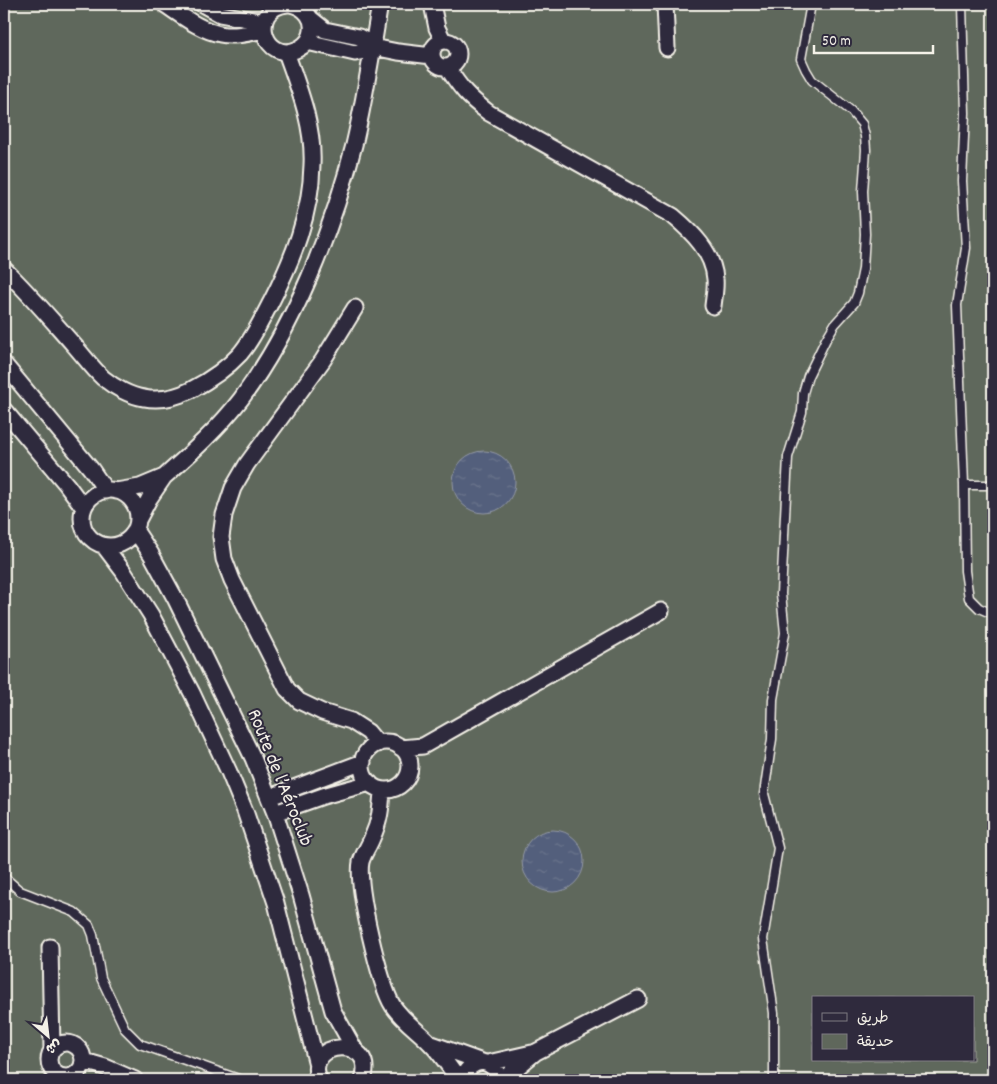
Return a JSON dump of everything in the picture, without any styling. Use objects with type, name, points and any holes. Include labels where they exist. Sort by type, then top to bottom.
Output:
[{"type":"street","points":[[164,4],[203,29],[221,34],[242,34],[264,26]]},
{"type":"street","points":[[202,4],[220,14],[264,26]]},
{"type":"street","points":[[310,18],[312,30],[307,42],[294,51],[286,52],[274,47],[265,37],[264,26],[267,15],[273,8],[293,4],[302,8],[310,18],[325,30],[359,37],[375,48],[432,56]]},
{"type":"street","points":[[164,477],[140,487],[111,491],[92,497],[84,508],[82,518],[83,527],[88,536],[104,546],[113,546],[130,538],[149,499],[164,477],[211,434],[241,399],[269,357],[300,297],[333,218],[354,144],[375,48],[380,4]]},
{"type":"street","points":[[432,4],[437,28],[444,40],[455,44],[459,52],[455,63],[448,67],[439,65],[433,60],[432,56],[436,44],[444,40]]},
{"type":"street","points":[[665,4],[666,48]]},
{"type":"street","points":[[307,42],[355,54],[375,48]]},
{"type":"street","points":[[4,268],[103,378],[123,391],[144,398],[163,399],[183,394],[207,382],[240,354],[262,320],[279,287],[301,235],[310,197],[312,137],[303,101],[286,52]]},
{"type":"street","points":[[448,67],[470,98],[489,113],[673,216],[692,232],[708,254],[715,279],[713,306]]},
{"type":"street","points":[[355,308],[322,360],[247,464],[233,488],[224,515],[221,537],[224,559],[232,580],[287,689],[299,701],[307,705],[351,721],[368,732],[378,744]]},
{"type":"street","points":[[4,364],[111,491],[129,498],[134,505],[136,525]]},
{"type":"street","points":[[4,410],[84,508]]},
{"type":"street","name":"Route de l’Aéroclub","points":[[136,525],[216,680],[270,797],[301,895],[333,1011],[356,1052],[361,1057],[366,1077]]},
{"type":"street","points":[[104,546],[123,571],[151,615],[192,693],[242,804],[276,903],[316,1076]]},
{"type":"street","points":[[401,748],[423,746],[661,611]]},
{"type":"street","points":[[410,766],[406,753],[401,748],[390,743],[378,744],[368,751],[363,762],[365,777],[376,787],[381,813],[361,861],[360,880],[364,908],[385,988],[392,1005],[402,1018],[432,1044],[459,1080]]},
{"type":"street","points":[[275,813],[324,796],[376,787],[389,790],[402,785],[410,766],[423,746]]},
{"type":"street","points":[[270,797],[363,762]]},
{"type":"street","points":[[50,947],[52,1049],[49,1057],[48,1073],[54,1072],[66,1079],[78,1072],[84,1061],[82,1052],[77,1045],[68,1042],[60,1043],[52,1049]]},
{"type":"street","points":[[432,1044],[485,1063],[497,1072],[500,1080],[536,1052],[638,1000]]},
{"type":"street","points":[[316,1076],[320,1058],[333,1048],[349,1048],[356,1052]]},
{"type":"street","points":[[464,1080],[466,1070],[470,1066],[536,1052]]},
{"type":"street","points":[[84,1061],[105,1067],[135,1080]]},
{"type":"lane","points":[[774,1080],[774,1013],[763,939],[778,848],[764,794],[772,739],[773,699],[785,632],[781,594],[788,457],[802,412],[803,393],[808,376],[835,324],[854,302],[858,293],[863,269],[865,234],[863,190],[866,150],[865,136],[862,124],[851,112],[812,80],[801,59],[811,4]]},
{"type":"lane","points":[[962,4],[965,113],[962,181],[966,248],[957,305],[964,485],[965,571],[968,598],[979,608],[993,614]]},
{"type":"lane","points":[[964,485],[993,485]]},
{"type":"lane","points":[[4,877],[20,891],[74,912],[89,925],[93,935],[101,978],[125,1028],[140,1044],[241,1080]]},
{"type":"green space","points":[[4,4],[993,4],[993,1080],[4,1080]]},
{"type":"water","points":[[484,451],[496,454],[506,460],[512,470],[515,482],[512,494],[506,504],[496,510],[484,513],[472,510],[462,504],[456,494],[453,482],[456,470],[462,460],[472,454]]},
{"type":"water","points":[[553,830],[565,832],[575,839],[582,849],[584,861],[582,873],[575,883],[565,890],[553,892],[541,890],[531,883],[524,873],[522,861],[524,849],[531,839],[541,832]]}]
